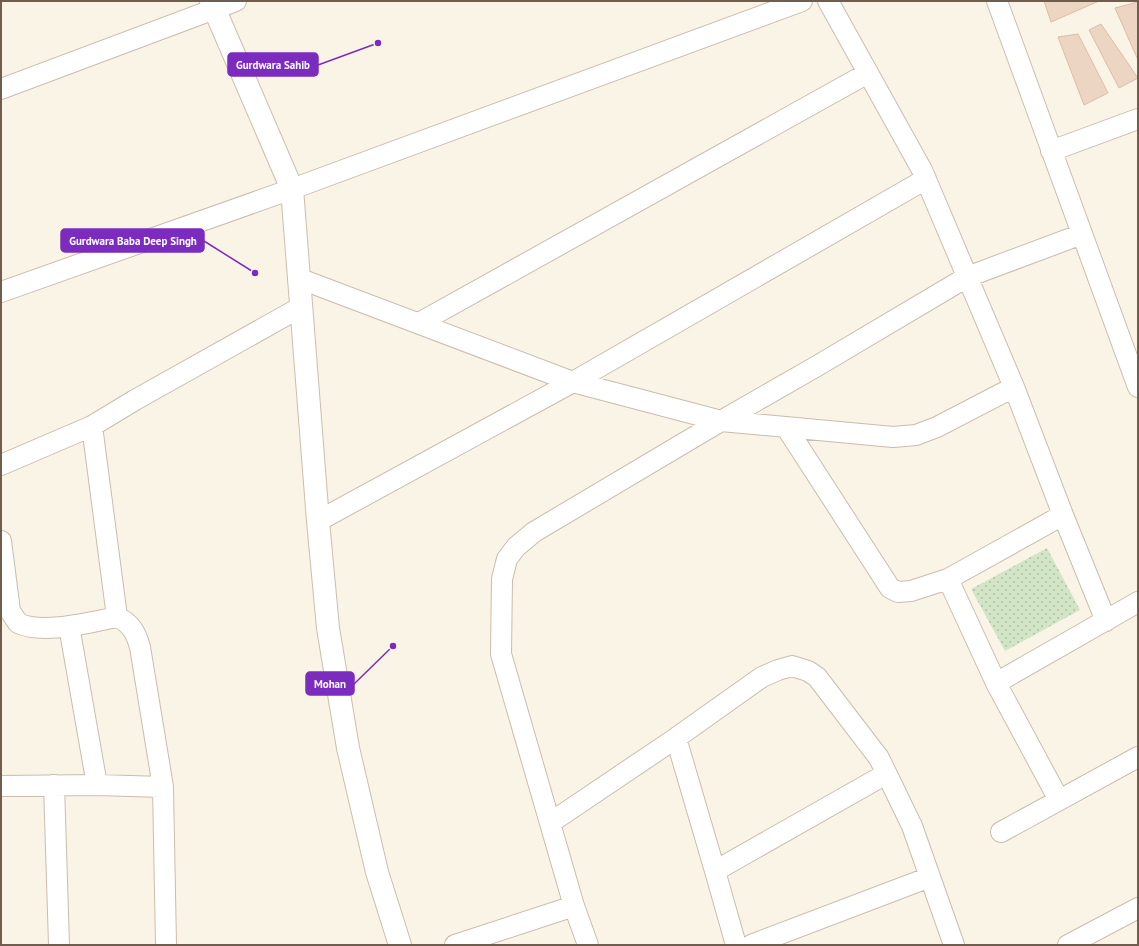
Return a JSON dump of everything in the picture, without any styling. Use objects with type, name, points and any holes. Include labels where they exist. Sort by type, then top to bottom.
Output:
[{"type":"street","points":[[1,89],[212,5],[236,1]]},
{"type":"street","points":[[1,292],[292,189],[802,1]]},
{"type":"street","points":[[828,1],[926,179],[1014,386],[1063,515],[1106,621]]},
{"type":"street","points":[[997,1],[1082,234],[1132,350],[1138,387]]},
{"type":"street","points":[[212,5],[292,189],[298,278],[328,628],[348,748],[377,872],[400,945]]},
{"type":"street","points":[[419,323],[868,73]]},
{"type":"street","points":[[1051,151],[1138,119]]},
{"type":"street","points":[[318,521],[573,382],[926,179]]},
{"type":"street","points":[[588,945],[574,906],[501,654],[502,579],[507,559],[516,547],[534,532],[967,277],[1082,234]]},
{"type":"street","points":[[298,278],[573,382],[721,421],[893,437],[916,435],[937,427],[1014,386]]},
{"type":"street","points":[[1,465],[92,426],[135,400],[301,307]]},
{"type":"street","points":[[92,426],[117,617]]},
{"type":"street","points":[[786,427],[890,588],[898,592],[911,591],[948,579],[1063,515]]},
{"type":"street","points":[[1,540],[10,611],[18,623],[31,628],[68,626],[117,617],[125,620],[134,629],[140,647],[163,787],[166,945]]},
{"type":"street","points":[[948,579],[996,683],[1059,800]]},
{"type":"street","points":[[996,683],[1138,602]]},
{"type":"street","points":[[68,626],[97,785]]},
{"type":"street","points":[[550,823],[676,738],[762,677],[792,666],[808,671],[817,677],[879,758],[912,826],[954,945]]},
{"type":"street","points":[[676,738],[736,945]]},
{"type":"street","points":[[1001,832],[1138,757]]},
{"type":"street","points":[[715,871],[886,774]]},
{"type":"street","points":[[54,785],[59,945]]},
{"type":"street","points":[[1,786],[97,785],[163,787]]},
{"type":"street","points":[[750,945],[930,878]]},
{"type":"street","points":[[455,945],[574,906]]},
{"type":"street","points":[[1068,945],[1138,908]]},
{"type":"green space","points":[[1047,548],[1080,610],[1005,651],[971,589]]},
{"type":"building","points":[[1044,1],[1099,1],[1051,22]]},
{"type":"building","points":[[1138,2],[1138,60],[1115,8]]},
{"type":"building","points":[[1101,24],[1138,78],[1119,88],[1089,30]]},
{"type":"building","points":[[1078,34],[1108,93],[1084,105],[1058,37]]},
{"type":"place","name":"Gurdwara Sahib","points":[[378,43]]},
{"type":"place","name":"Gurdwara Baba Deep Singh","points":[[255,273]]},
{"type":"place","name":"Mohan","points":[[393,646]]}]
